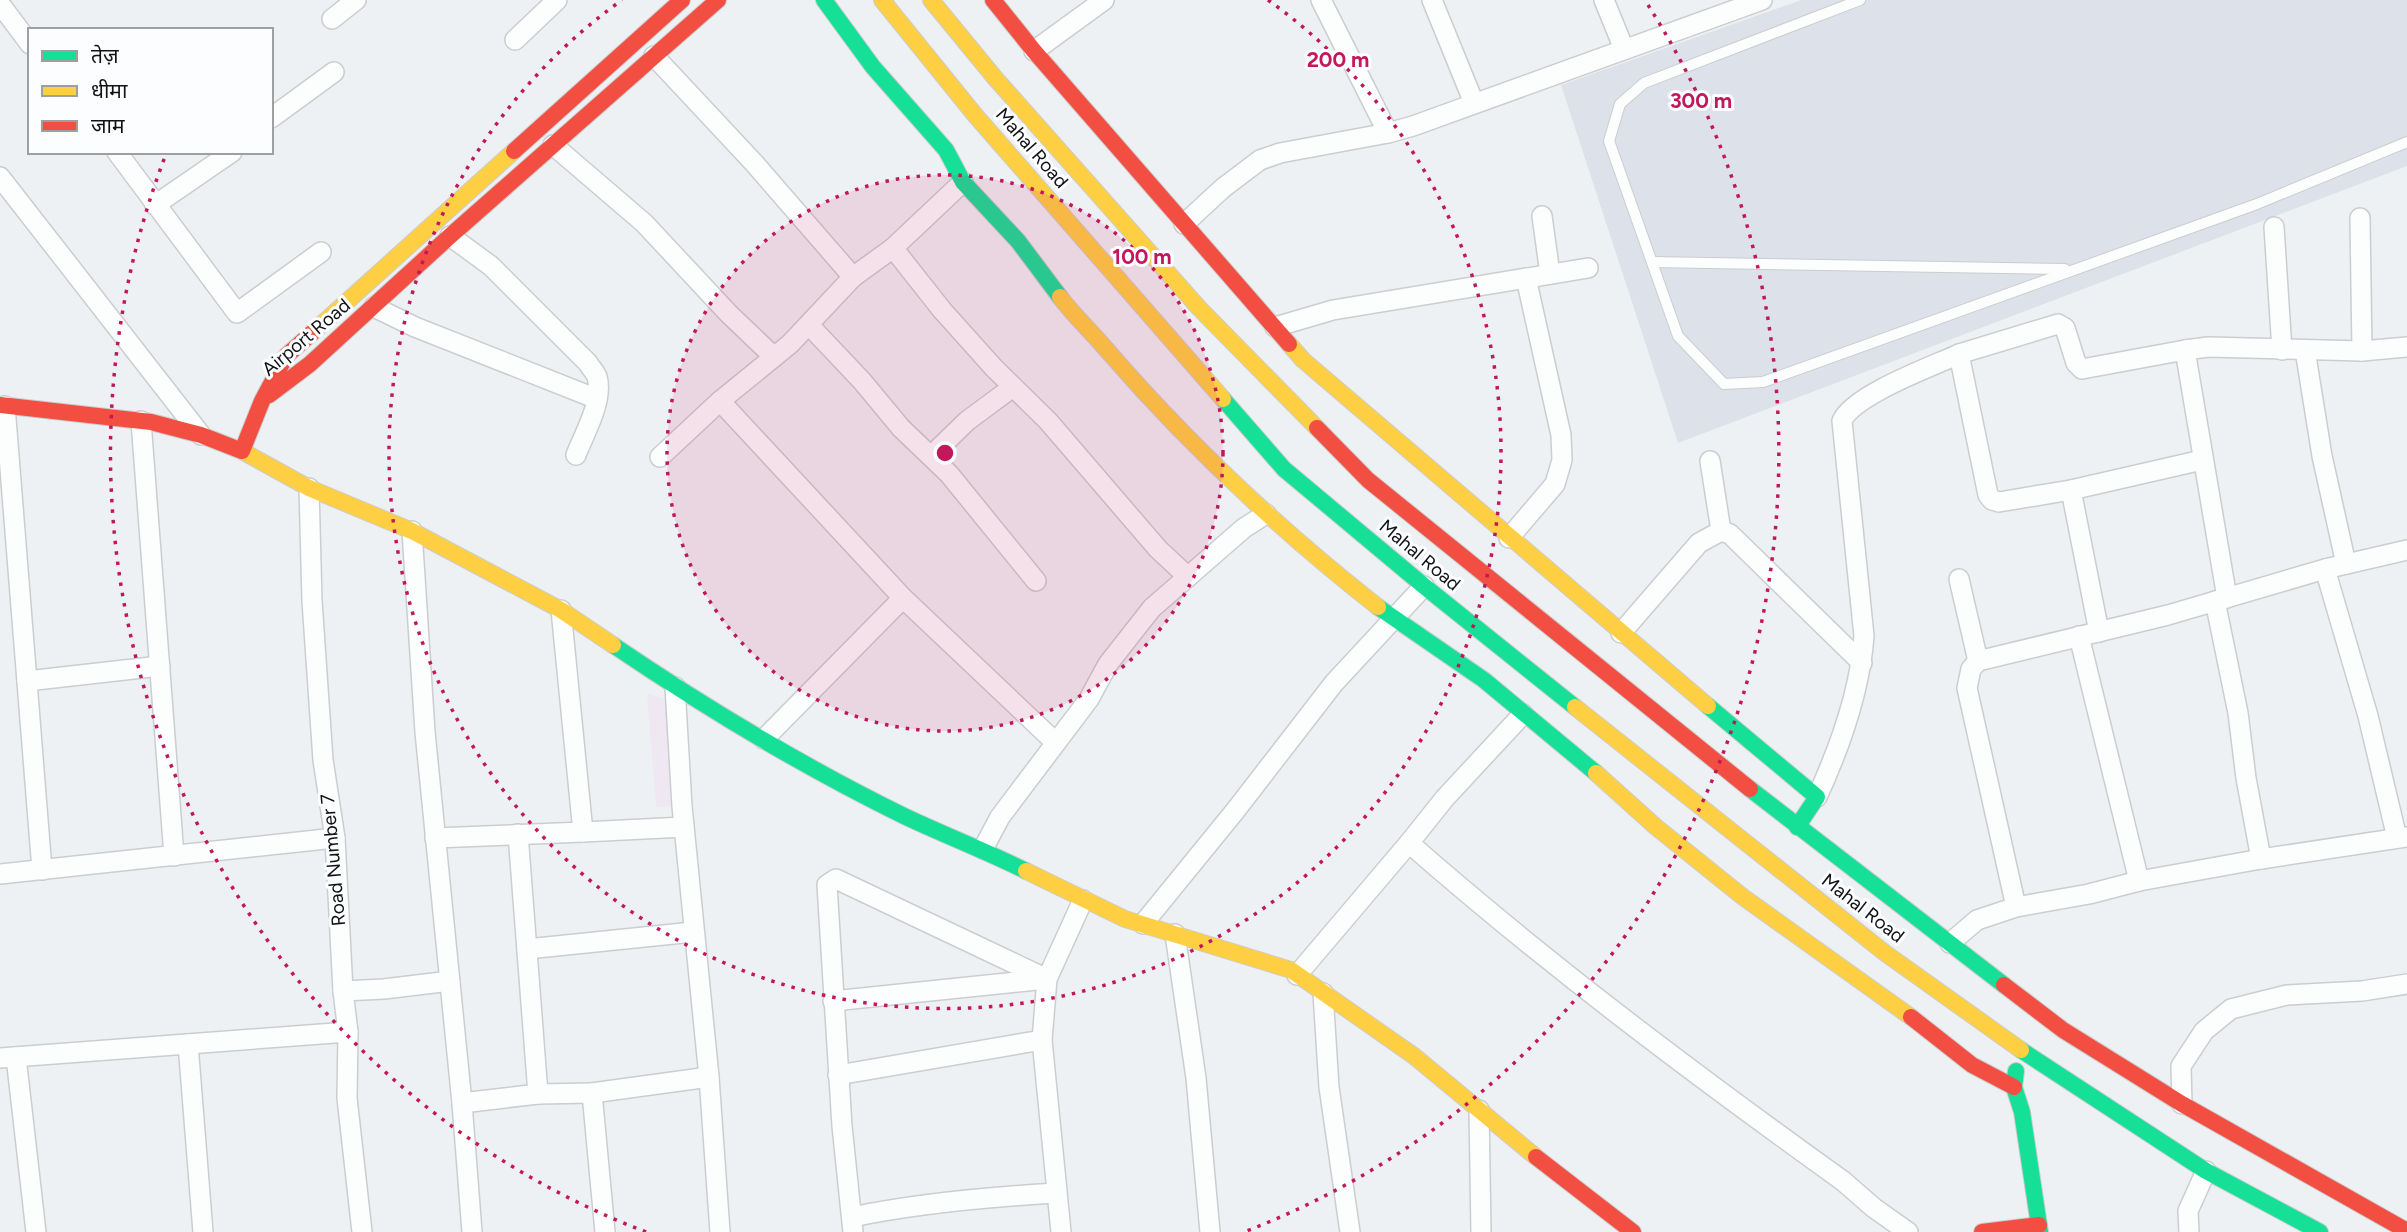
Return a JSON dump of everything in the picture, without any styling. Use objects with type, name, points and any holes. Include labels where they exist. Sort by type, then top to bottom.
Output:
[{"type":"street","points":[[332,19],[356,0]]},
{"type":"street","points":[[515,40],[557,0]]},
{"type":"street","name":"Airport Road","points":[[262,401],[286,356],[682,0]]},
{"type":"street","name":"Airport Road","points":[[262,401],[310,364],[450,236],[718,0]]},
{"type":"street","points":[[824,0],[873,67],[946,150],[963,182],[1018,241],[1075,317],[1096,337],[1144,394],[1265,514],[1314,558],[1393,620],[1485,680],[1523,715],[1743,897],[1934,1034],[1972,1065],[2014,1087]]},
{"type":"street","name":"Mahal Road","points":[[882,0],[975,115],[1284,469],[1424,586],[1885,953],[2020,1049],[2206,1171],[2320,1232]]},
{"type":"street","name":"Mahal Road","points":[[931,0],[995,78],[1199,308],[1368,480],[1797,827],[2006,989],[2063,1030],[2182,1104],[2407,1231]]},
{"type":"street","points":[[993,0],[1034,51],[1303,360],[1817,797]]},
{"type":"street","points":[[1034,51],[1104,0]]},
{"type":"street","points":[[1321,0],[1388,133]]},
{"type":"street","points":[[1433,0],[1475,103]]},
{"type":"street","points":[[1604,0],[1624,49]]},
{"type":"street","points":[[1184,223],[1260,160],[1280,153],[1388,133],[1762,0]]},
{"type":"street","points":[[0,4],[28,41]]},
{"type":"street","points":[[654,56],[754,163],[853,277]]},
{"type":"street","points":[[273,117],[334,72]]},
{"type":"street","points":[[554,145],[644,223],[774,358]]},
{"type":"street","points":[[118,154],[237,313],[321,252]]},
{"type":"street","points":[[155,205],[229,154]]},
{"type":"street","points":[[0,177],[201,435]]},
{"type":"street","points":[[660,457],[720,401],[774,358],[853,277],[893,248],[963,182]]},
{"type":"street","points":[[1542,216],[1550,274]]},
{"type":"street","points":[[2360,218],[2361,351]]},
{"type":"street","points":[[2274,227],[2282,350]]},
{"type":"street","points":[[450,236],[491,266],[587,363],[597,377],[597,400],[593,415],[576,455]]},
{"type":"street","points":[[893,248],[942,310],[1048,421],[1158,549],[1188,577]]},
{"type":"street","points":[[1275,327],[1333,310],[1588,268]]},
{"type":"street","points":[[1510,538],[1555,484],[1562,460],[1561,435],[1526,278]]},
{"type":"street","points":[[374,307],[415,327],[597,400]]},
{"type":"street","points":[[1797,827],[1817,797],[1843,730],[1862,663],[1864,636],[1842,421],[1845,414],[1865,398],[1959,354],[2058,324],[2065,328],[2076,363],[2082,369],[2208,347],[2361,351],[2407,347]]},
{"type":"street","points":[[809,325],[862,381],[901,428],[949,474],[1036,581]]},
{"type":"street","points":[[2185,350],[2246,778],[2261,859]]},
{"type":"street","points":[[2305,350],[2322,456],[2346,564]]},
{"type":"street","points":[[1959,354],[1988,495],[1992,500],[1999,502],[2071,490],[2202,460]]},
{"type":"street","points":[[931,456],[967,421],[1013,387]]},
{"type":"street","points":[[242,451],[262,401]]},
{"type":"street","points":[[720,401],[903,598],[1055,741]]},
{"type":"street","points":[[42,870],[2,405],[141,421],[201,435],[242,451],[309,488],[412,531],[561,610],[675,687],[905,816],[983,849],[1083,900],[1143,924],[1291,971],[1414,1056],[1633,1232]]},
{"type":"street","points":[[141,421],[174,856]]},
{"type":"street","points":[[1710,461],[1721,531]]},
{"type":"street","name":"Road Number 7","points":[[309,488],[312,601],[323,760],[335,838],[343,991],[348,1032],[347,1098],[362,1232]]},
{"type":"street","points":[[2071,490],[2099,632]]},
{"type":"street","points":[[983,849],[1000,817],[1088,699],[1108,664],[1152,608],[1244,528],[1265,514]]},
{"type":"street","points":[[412,531],[425,732],[462,1103],[472,1232]]},
{"type":"street","points":[[1621,633],[1699,543],[1721,531],[1730,534],[1862,663]]},
{"type":"street","points":[[2017,907],[1967,688],[1971,669],[1978,661],[2099,632],[2325,569],[2407,550]]},
{"type":"street","points":[[1950,943],[1977,920],[2017,907],[2089,894],[2139,881],[2402,837],[2325,569]]},
{"type":"street","points":[[1959,579],[1978,661]]},
{"type":"street","points":[[1143,924],[1334,683],[1424,586]]},
{"type":"street","points":[[764,739],[903,598]]},
{"type":"street","points":[[561,610],[583,832]]},
{"type":"street","points":[[2079,636],[2139,881]]},
{"type":"street","points":[[27,681],[160,666]]},
{"type":"street","points":[[675,687],[684,827],[709,1077],[720,1232]]},
{"type":"street","points":[[1297,975],[1445,798],[1523,715]]},
{"type":"street","points":[[435,838],[684,827]]},
{"type":"street","points":[[518,834],[538,1094]]},
{"type":"street","points":[[0,874],[335,838]]},
{"type":"street","points":[[1409,843],[1466,893],[1631,1024],[1908,1232]]},
{"type":"street","points":[[1047,979],[836,878],[827,885],[838,1075],[853,1225],[902,1206],[1056,1193]]},
{"type":"street","points":[[1061,1232],[1042,1040],[1047,979],[1083,900]]},
{"type":"street","points":[[527,948],[693,932]]},
{"type":"street","points":[[1175,934],[1196,1078],[1210,1232]]},
{"type":"street","points":[[833,1001],[1047,979]]},
{"type":"street","points":[[343,991],[450,981]]},
{"type":"street","points":[[2182,1104],[2181,1066],[2204,1031],[2231,1009],[2287,995],[2362,991],[2407,984]]},
{"type":"street","points":[[1323,993],[1329,1087],[1350,1232]]},
{"type":"street","points":[[36,1232],[8,1057],[348,1032]]},
{"type":"street","points":[[838,1075],[1042,1040]]},
{"type":"street","points":[[188,1044],[203,1232]]},
{"type":"street","points":[[1982,1232],[2040,1228],[2022,1112],[2014,1087],[2020,1049]]},
{"type":"street","points":[[462,1103],[538,1094],[592,1093],[709,1077]]},
{"type":"street","points":[[592,1093],[605,1232]]},
{"type":"street","points":[[1479,1110],[1481,1232]]},
{"type":"street","points":[[2189,1232],[2188,1211],[2206,1171]]},
{"type":"lane","points":[[1860,0],[1644,83],[1620,104],[1609,141],[1678,337],[1724,384],[1763,382],[2257,204],[2407,142]]},
{"type":"lane","points":[[1652,262],[2073,269]]},
{"type":"shaded area","points":[[1801,0],[2407,0],[2407,166],[1678,443],[1561,85]]},
{"type":"shaded area","points":[[647,693],[676,703],[682,806],[656,807]]},
{"type":"traffic: fast","points":[[824,0],[873,67],[946,150],[963,182],[1018,241],[1060,297]]},
{"type":"traffic: fast","points":[[1223,399],[1284,469],[1575,707]]},
{"type":"traffic: fast","points":[[1378,607],[1484,680],[1596,773]]},
{"type":"traffic: fast","points":[[613,645],[720,714],[829,777],[904,816],[1026,871]]},
{"type":"traffic: fast","points":[[1708,706],[1817,797],[1797,827]]},
{"type":"traffic: fast","points":[[1750,789],[2004,985]]},
{"type":"traffic: fast","points":[[2021,1050],[2206,1171],[2320,1232]]},
{"type":"traffic: fast","points":[[2016,1071],[2014,1087],[2022,1112],[2040,1232]]},
{"type":"traffic: slow","points":[[882,0],[975,115],[1223,399]]},
{"type":"traffic: slow","points":[[931,0],[995,78],[1199,308],[1317,428]]},
{"type":"traffic: slow","points":[[312,333],[514,151]]},
{"type":"traffic: slow","points":[[1060,297],[1202,452],[1270,517],[1378,607]]},
{"type":"traffic: slow","points":[[1289,344],[1303,360],[1708,706]]},
{"type":"traffic: slow","points":[[242,451],[309,488],[412,531],[561,610],[613,645]]},
{"type":"traffic: slow","points":[[1575,707],[1885,953],[2021,1050]]},
{"type":"traffic: slow","points":[[1596,773],[1656,827],[1743,897],[1911,1017]]},
{"type":"traffic: slow","points":[[1026,871],[1125,919],[1291,970],[1414,1056],[1536,1157]]},
{"type":"traffic: jam","points":[[514,151],[682,0]]},
{"type":"traffic: jam","points":[[269,395],[310,364],[450,236],[718,0]]},
{"type":"traffic: jam","points":[[993,0],[1034,51],[1289,344]]},
{"type":"traffic: jam","points":[[0,405],[151,422],[201,435],[242,451],[262,401],[286,356],[312,333]]},
{"type":"traffic: jam","points":[[1317,428],[1368,480],[1750,789]]},
{"type":"traffic: jam","points":[[2004,985],[2063,1030],[2182,1104],[2407,1231]]},
{"type":"traffic: jam","points":[[1911,1017],[1972,1065],[2014,1087]]},
{"type":"traffic: jam","points":[[1536,1157],[1633,1232]]},
{"type":"traffic: jam","points":[[1982,1232],[2039,1225]]}]
